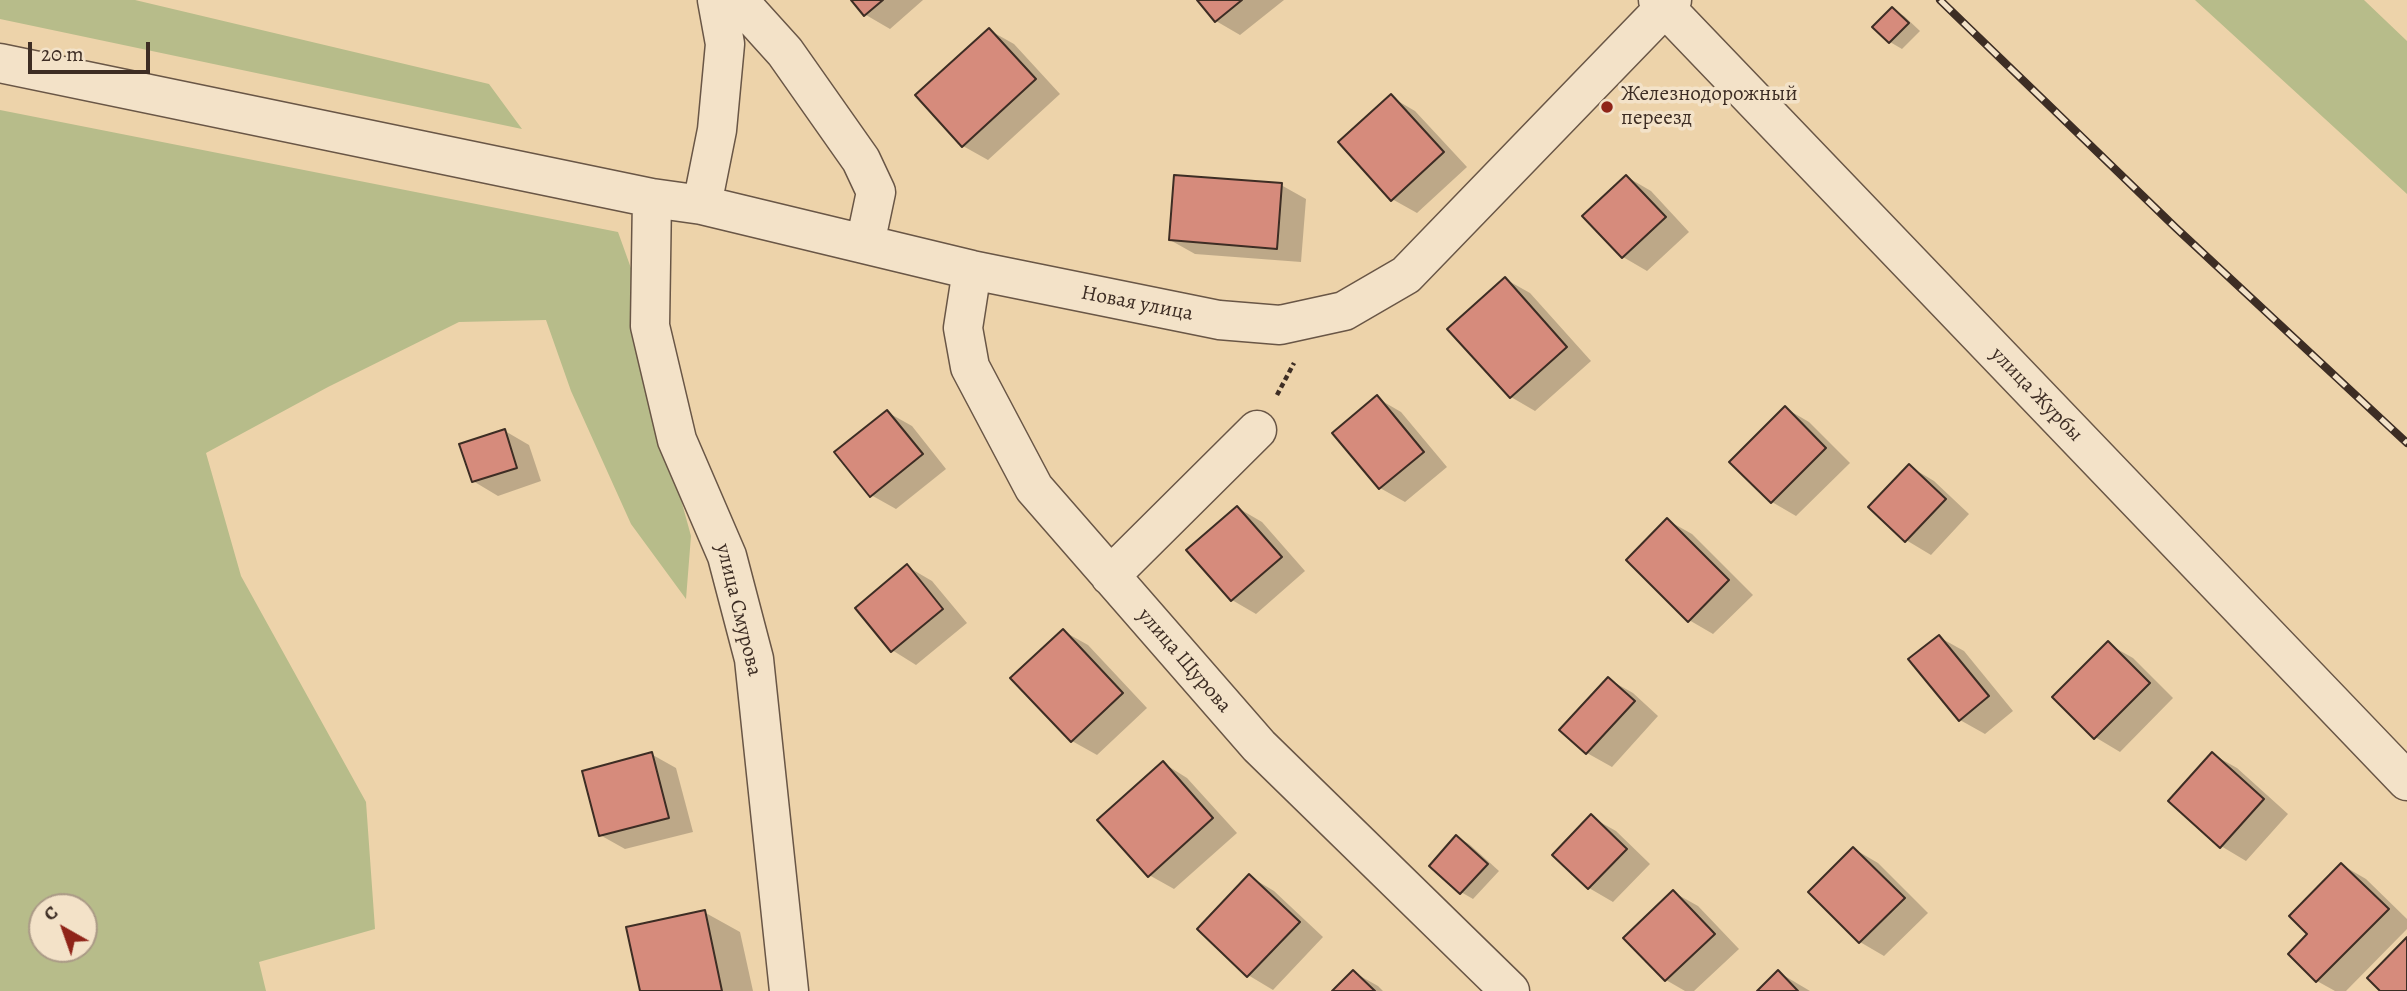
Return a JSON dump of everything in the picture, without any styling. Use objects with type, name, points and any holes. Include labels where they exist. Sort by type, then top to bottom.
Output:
[{"type":"street","points":[[702,205],[717,130],[725,44],[717,0]]},
{"type":"street","points":[[738,0],[785,52],[861,160],[876,192],[865,244]]},
{"type":"street","name":"Новая улица","points":[[0,63],[652,198],[702,205],[972,270],[1219,320],[1280,325],[1344,311],[1406,275],[1665,3]]},
{"type":"street","name":"улица Журбы","points":[[1665,3],[2407,781]]},
{"type":"street","name":"улица Смурова","points":[[652,198],[650,326],[677,440],[727,555],[754,659],[789,991]]},
{"type":"street","name":"улица Щурова","points":[[972,270],[962,328],[970,367],[1034,488],[1259,746],[1510,991]]},
{"type":"street","points":[[1110,576],[1257,430]]},
{"type":"path","points":[[1257,430],[1300,353]]},
{"type":"green space","points":[[0,0],[135,0],[489,84],[522,129],[0,19]]},
{"type":"green space","points":[[2195,0],[2364,0],[2407,41],[2407,194]]},
{"type":"green space","points":[[0,110],[618,232],[632,271],[637,339],[691,536],[686,599],[631,524],[571,391],[546,320],[459,322],[328,387],[206,453],[241,576],[366,802],[375,929],[259,962],[266,991],[0,991]]},
{"type":"building","points":[[851,0],[883,0],[864,16]]},
{"type":"building","points":[[1197,0],[1242,0],[1215,22]]},
{"type":"building","points":[[1892,7],[1909,23],[1889,43],[1872,27]]},
{"type":"building","points":[[989,28],[1036,79],[962,147],[915,95]]},
{"type":"building","points":[[1391,94],[1444,152],[1391,201],[1338,142]]},
{"type":"building","points":[[1174,175],[1282,183],[1277,249],[1169,240]]},
{"type":"building","points":[[1626,175],[1666,217],[1622,258],[1582,216]]},
{"type":"building","points":[[1505,277],[1567,347],[1510,398],[1447,329]]},
{"type":"building","points":[[1377,395],[1424,452],[1379,489],[1332,433]]},
{"type":"building","points":[[1785,406],[1826,448],[1771,503],[1729,462]]},
{"type":"building","points":[[887,410],[923,454],[870,497],[834,452]]},
{"type":"building","points":[[505,429],[517,468],[472,482],[459,444]]},
{"type":"building","points":[[1909,464],[1946,499],[1905,542],[1868,507]]},
{"type":"building","points":[[1237,506],[1282,557],[1231,601],[1186,550]]},
{"type":"building","points":[[1667,518],[1729,580],[1688,622],[1626,560]]},
{"type":"building","points":[[907,564],[943,609],[891,652],[855,608]]},
{"type":"building","points":[[1063,629],[1123,693],[1071,742],[1010,678]]},
{"type":"building","points":[[1939,635],[1989,696],[1959,721],[1908,659]]},
{"type":"building","points":[[2108,641],[2150,683],[2094,739],[2052,697]]},
{"type":"building","points":[[1608,677],[1635,701],[1586,754],[1559,730]]},
{"type":"building","points":[[652,752],[669,818],[599,836],[582,771]]},
{"type":"building","points":[[2212,752],[2264,799],[2220,848],[2168,801]]},
{"type":"building","points":[[1163,761],[1213,818],[1148,877],[1097,820]]},
{"type":"building","points":[[1591,814],[1627,849],[1588,889],[1552,855]]},
{"type":"building","points":[[1456,835],[1488,864],[1460,894],[1429,866]]},
{"type":"building","points":[[1853,847],[1905,898],[1859,943],[1808,892]]},
{"type":"building","points":[[2341,863],[2389,909],[2316,982],[2288,954],[2307,934],[2289,916]]},
{"type":"building","points":[[1249,874],[1300,922],[1247,977],[1197,929]]},
{"type":"building","points":[[1673,890],[1715,934],[1665,981],[1623,938]]},
{"type":"building","points":[[705,910],[722,991],[640,991],[626,927]]},
{"type":"building","points":[[2407,937],[2407,991],[2380,991],[2367,978]]},
{"type":"building","points":[[1353,970],[1375,991],[1332,991]]},
{"type":"building","points":[[1778,970],[1798,991],[1757,991]]},
{"type":"railway","points":[[1940,0],[2176,228],[2407,443]]},
{"type":"place","name":"Железнодорожный переезд","points":[[1607,107]]}]
